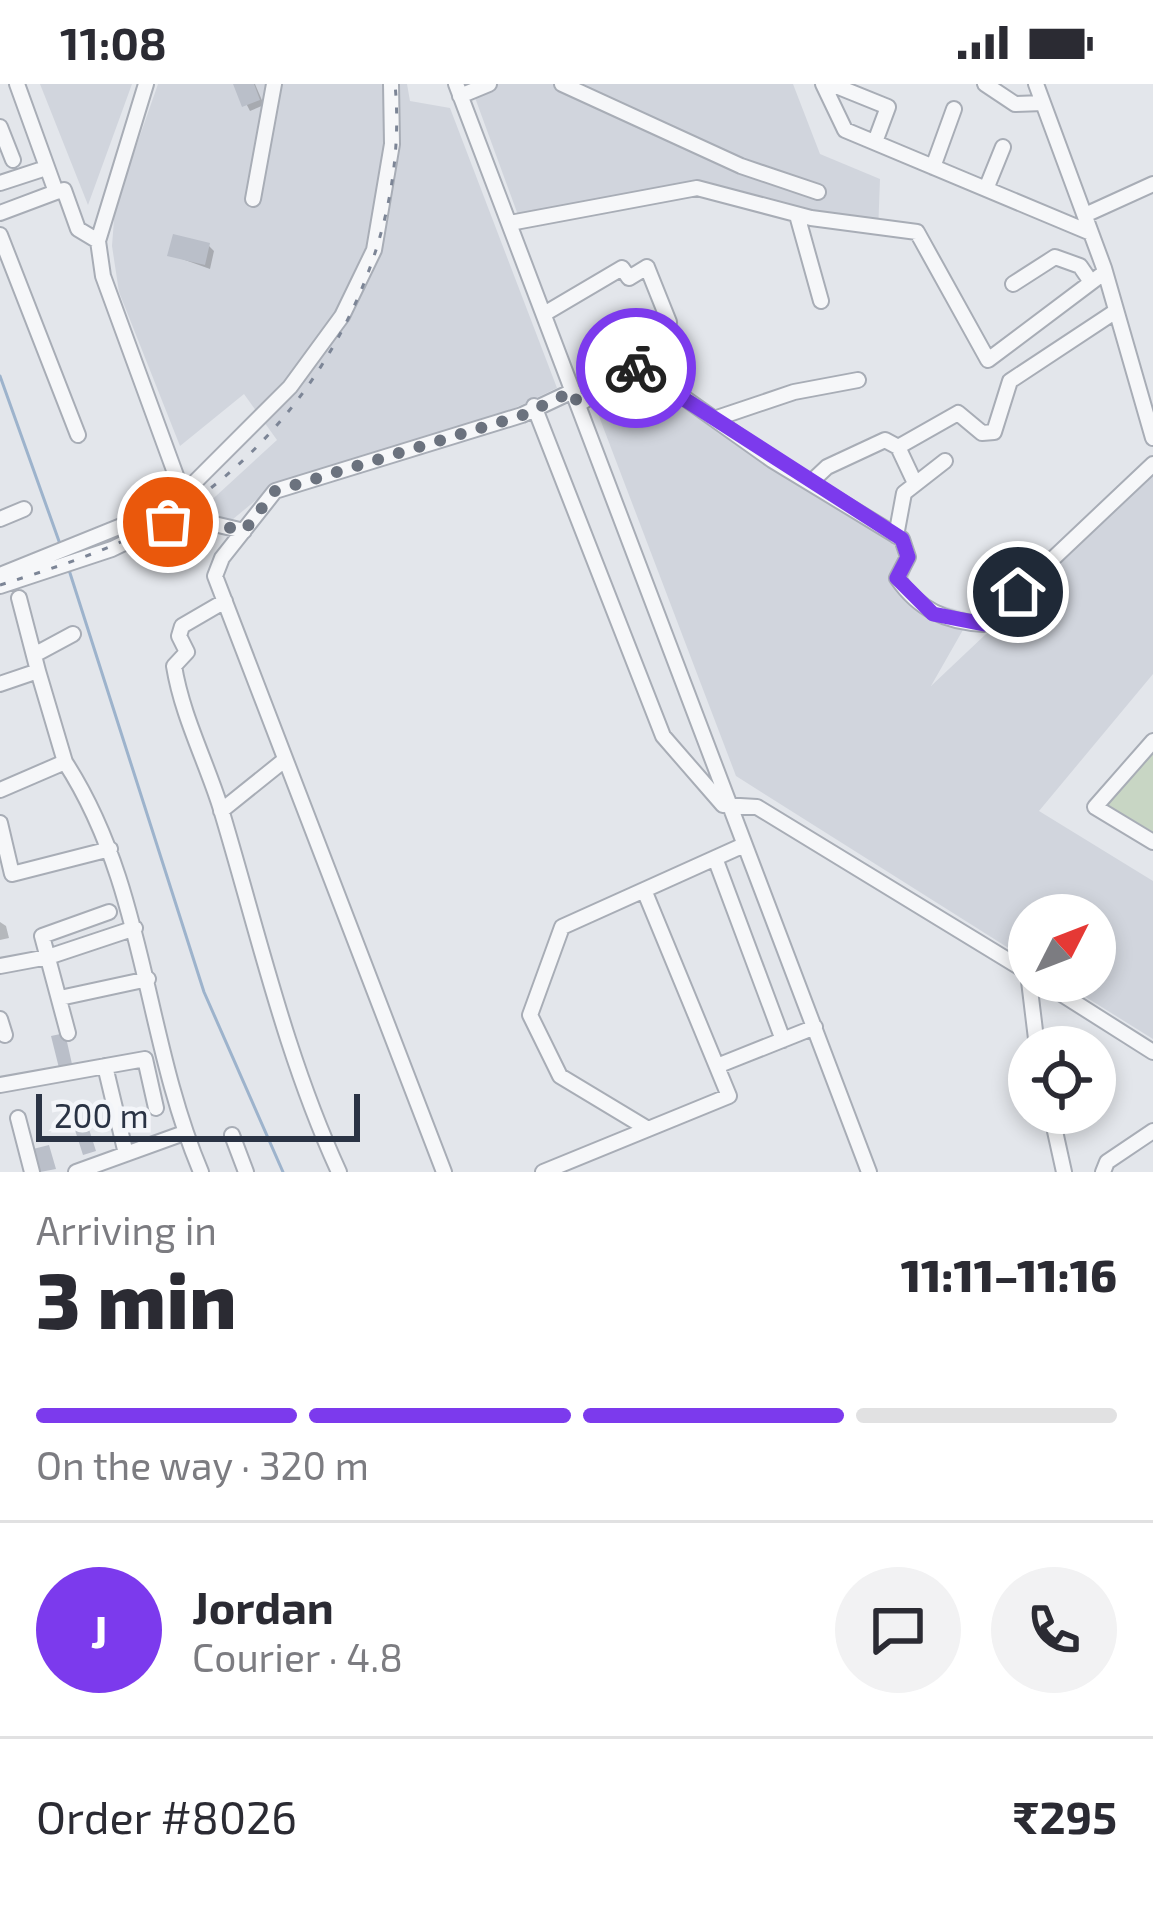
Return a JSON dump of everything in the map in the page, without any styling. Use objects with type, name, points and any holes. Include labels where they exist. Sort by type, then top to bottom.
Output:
[{"type":"street","points":[[17,84],[56,192]]},
{"type":"street","points":[[146,84],[98,241],[103,277],[185,491],[204,521]]},
{"type":"street","points":[[253,199],[274,84]]},
{"type":"street","points":[[0,574],[118,530],[185,491],[290,387],[361,283],[385,200],[391,84]]},
{"type":"street","points":[[489,84],[458,90],[869,1172]]},
{"type":"street","points":[[562,84],[741,166],[818,192]]},
{"type":"street","points":[[827,84],[888,107],[874,142]]},
{"type":"street","points":[[827,84],[845,130],[1091,233]]},
{"type":"street","points":[[985,84],[1015,104],[1043,103]]},
{"type":"street","points":[[1036,84],[1105,272],[1153,438]]},
{"type":"street","points":[[933,166],[954,109]]},
{"type":"street","points":[[0,127],[13,160]]},
{"type":"street","points":[[986,189],[1003,147]]},
{"type":"street","points":[[0,182],[46,168]]},
{"type":"street","points":[[1084,215],[1153,184]]},
{"type":"street","points":[[510,223],[697,188],[797,215],[917,232],[988,360],[1010,381]]},
{"type":"street","points":[[0,213],[64,190],[78,229],[98,241]]},
{"type":"street","points":[[797,215],[821,301]]},
{"type":"street","points":[[0,236],[78,436]]},
{"type":"street","points":[[1012,284],[1055,256],[1080,266],[1091,282]]},
{"type":"street","points":[[444,1172],[282,762],[215,576],[275,491],[523,415],[534,406],[576,398],[666,348],[669,322],[647,267],[629,278],[622,268],[544,314]]},
{"type":"street","points":[[988,360],[1105,272]]},
{"type":"street","points":[[898,447],[958,413],[982,433],[994,432],[1010,381],[1116,311]]},
{"type":"street","points":[[635,368],[896,536],[908,557],[897,578],[933,614],[984,624],[1153,464]]},
{"type":"street","points":[[714,418],[794,392],[858,380]]},
{"type":"street","points":[[534,406],[663,736],[729,806],[757,807],[1008,963]]},
{"type":"street","points":[[810,483],[827,466],[885,440],[898,447],[914,482]]},
{"type":"street","points":[[896,536],[904,493],[945,461]]},
{"type":"street","points":[[0,519],[24,508]]},
{"type":"street","points":[[0,586],[99,554],[180,516],[244,531]]},
{"type":"street","points":[[19,598],[65,762],[98,812],[110,849],[135,928],[184,1133],[201,1172]]},
{"type":"street","points":[[225,601],[182,626],[179,636],[187,652],[174,666],[262,958],[339,1172]]},
{"type":"street","points":[[0,684],[73,634]]},
{"type":"street","points":[[1153,741],[1096,808],[1153,842]]},
{"type":"street","points":[[0,790],[65,762]]},
{"type":"street","points":[[221,812],[282,762]]},
{"type":"street","points":[[0,823],[12,874],[110,849]]},
{"type":"street","points":[[648,1129],[560,1076],[530,1015],[562,927],[744,845]]},
{"type":"street","points":[[715,858],[783,1040]]},
{"type":"street","points":[[543,1172],[729,1096],[644,890]]},
{"type":"street","points":[[68,1033],[42,936],[109,913]]},
{"type":"street","points":[[0,966],[48,957],[135,928]]},
{"type":"street","points":[[60,998],[148,979]]},
{"type":"street","points":[[1074,1002],[1153,1052]]},
{"type":"street","points":[[0,1019],[5,1035]]},
{"type":"street","points":[[717,1066],[815,1027]]},
{"type":"street","points":[[0,1085],[145,1059],[164,1046]]},
{"type":"street","points":[[145,1059],[155,1108]]},
{"type":"street","points":[[105,1066],[126,1154]]},
{"type":"street","points":[[18,1118],[32,1172]]},
{"type":"street","points":[[1103,1172],[1107,1162],[1153,1131]]},
{"type":"street","points":[[76,1172],[184,1133]]},
{"type":"street","points":[[1056,1134],[1064,1172]]},
{"type":"street","points":[[232,1136],[246,1172]]},
{"type":"shaded area","points":[[40,84],[132,84],[88,205]]},
{"type":"shaded area","points":[[158,84],[407,84],[410,101],[450,108],[557,388],[483,423],[273,486],[215,534],[204,507],[277,440],[244,394],[180,446],[119,292],[112,246],[115,207]]},
{"type":"shaded area","points":[[470,84],[793,84],[820,154],[880,179],[878,233],[695,193],[522,226]]},
{"type":"shaded area","points":[[639,358],[909,540],[912,567],[907,584],[926,601],[972,614],[931,686],[1153,476],[1153,674],[1039,811],[1153,881],[1153,1039],[1094,1002],[1116,1002],[1116,894],[1008,894],[1008,948],[736,776],[589,390]]},
{"type":"green space","points":[[1153,753],[1153,832],[1108,805]]},
{"type":"building","points":[[233,84],[254,84],[260,100],[242,107]]},
{"type":"building","points":[[173,234],[210,243],[205,265],[167,256]]},
{"type":"building","points":[[65,1033],[72,1064],[59,1068],[51,1036]]},
{"type":"building","points":[[88,1126],[96,1151],[83,1155],[75,1130]]},
{"type":"building","points":[[49,1145],[56,1169],[40,1172],[33,1149]]},
{"type":"waterway","points":[[0,376],[60,544]]},
{"type":"waterway","points":[[69,570],[204,992],[283,1172]]},
{"type":"railway","points":[[0,585],[108,547],[169,517],[221,480],[267,436],[308,386],[342,330],[368,272],[387,210],[396,147],[395,84]]},
{"type":"way so far","points":[[168,522],[180,516],[244,531],[275,491],[523,415],[573,391],[578,405],[636,368]]},
{"type":"route","points":[[636,368],[772,460],[902,539],[908,557],[897,578],[933,614],[984,624],[1018,592]]}]
